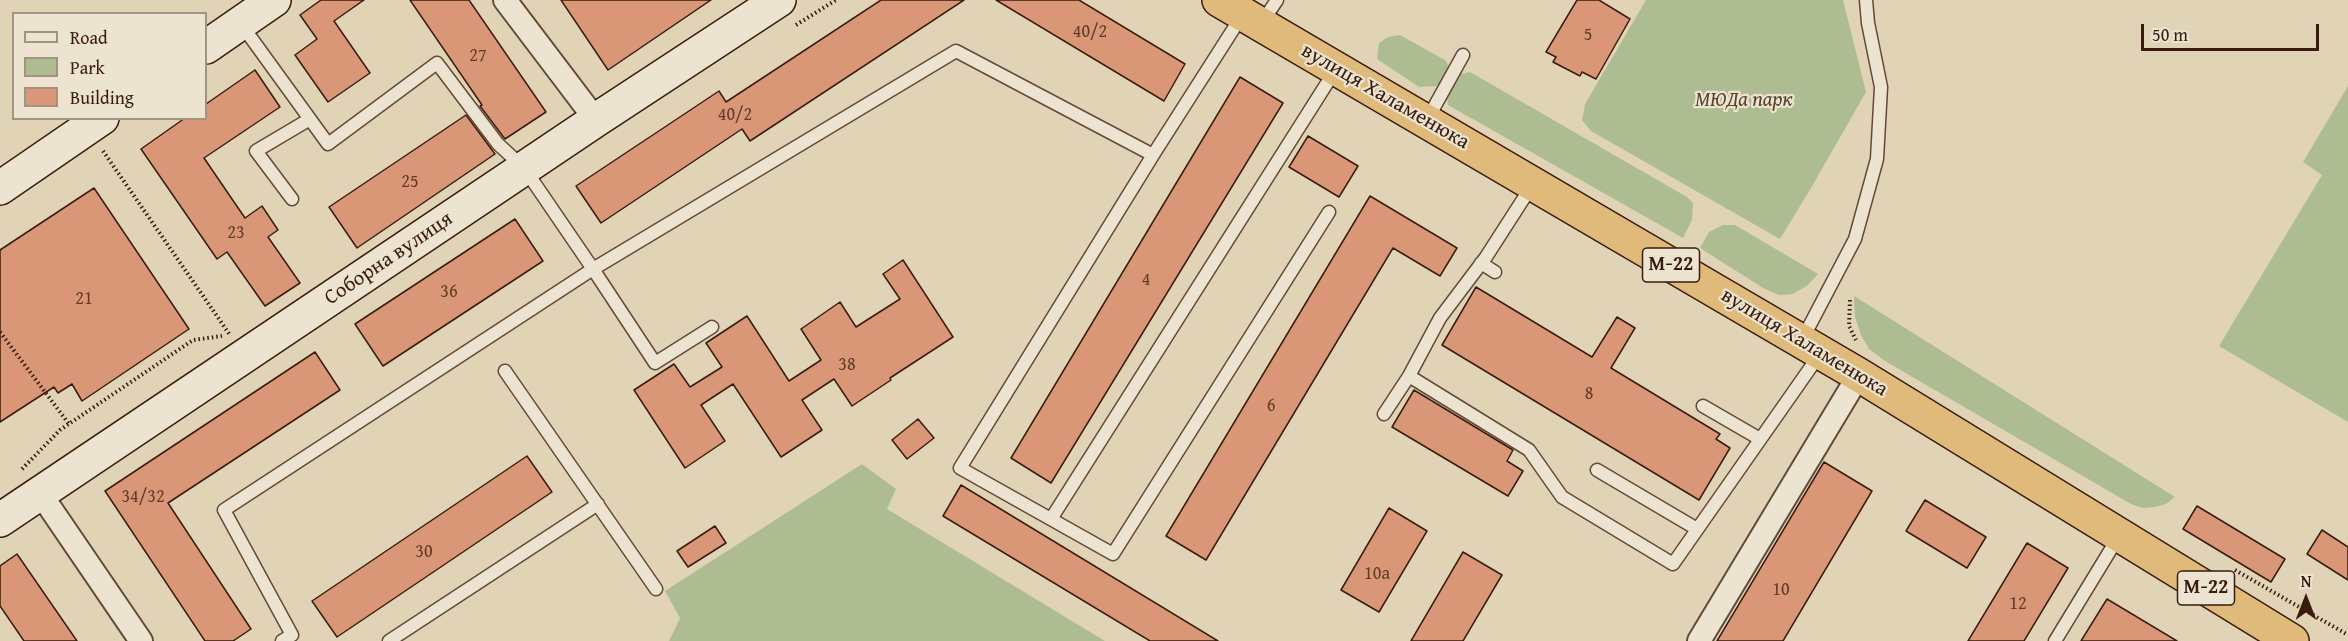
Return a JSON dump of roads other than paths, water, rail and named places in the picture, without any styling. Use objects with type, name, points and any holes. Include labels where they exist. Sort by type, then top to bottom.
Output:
[{"type":"highway","name":"вулиця Халаменюка","points":[[1250,10],[1336,69],[1859,375],[2292,641]]},
{"type":"street","points":[[207,46],[274,0]]},
{"type":"street","points":[[505,0],[596,120]]},
{"type":"street","name":"Соборна вулиця","points":[[0,520],[775,1]]},
{"type":"street","points":[[0,188],[99,120]]},
{"type":"street","points":[[1699,641],[1859,375]]},
{"type":"street","points":[[40,493],[141,641]]},
{"type":"lane","points":[[1409,376],[1529,450],[1562,497],[1673,564],[1760,439],[1811,347],[1855,239],[1877,159],[1881,87],[1868,23],[1866,0]]},
{"type":"lane","points":[[1250,10],[1153,155],[960,468],[1113,554],[1329,212]]},
{"type":"lane","points":[[241,23],[328,144],[437,63],[498,144],[524,168],[655,363],[712,327]]},
{"type":"lane","points":[[290,639],[224,510],[593,269],[956,51],[1153,155]]},
{"type":"lane","points":[[1426,122],[1462,55]]},
{"type":"lane","points":[[1051,519],[1336,69]]},
{"type":"lane","points":[[292,199],[256,150],[310,119]]},
{"type":"lane","points":[[1384,414],[1409,376],[1440,318],[1481,263],[1533,184]]},
{"type":"lane","points":[[1481,263],[1495,272]]},
{"type":"lane","points":[[505,371],[656,589]]},
{"type":"lane","points":[[1703,406],[1760,439]]},
{"type":"lane","points":[[1597,470],[1697,530]]},
{"type":"lane","points":[[389,641],[598,504]]},
{"type":"lane","points":[[2055,641],[2120,536]]},
{"type":"park label","name":"МЮДа парк","points":[[1744,101]]}]
